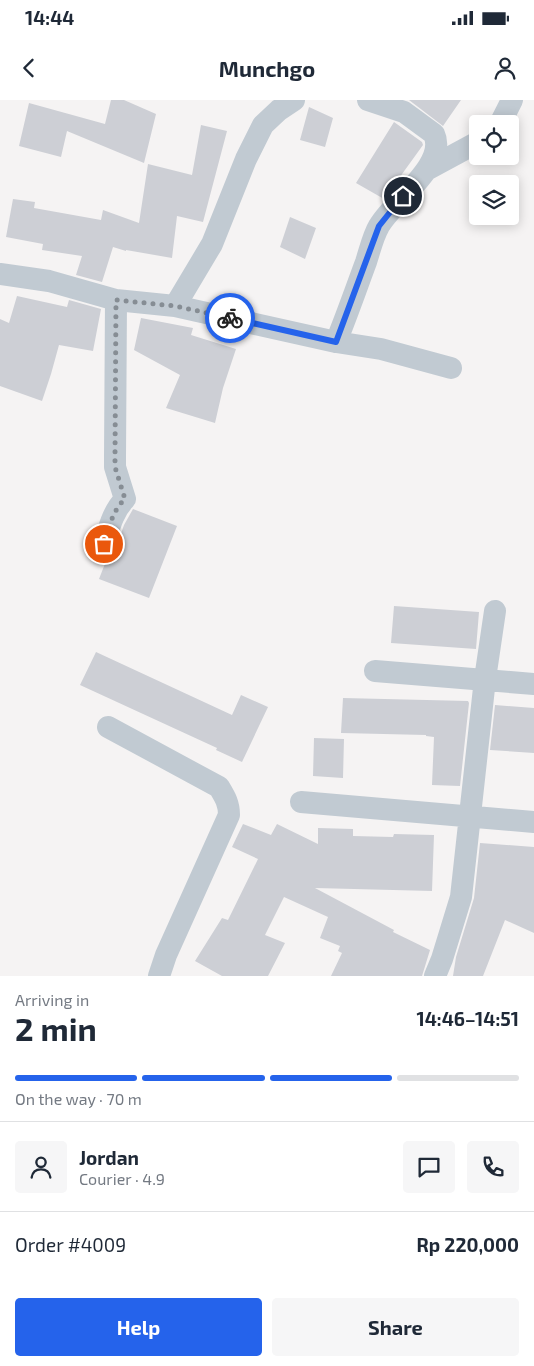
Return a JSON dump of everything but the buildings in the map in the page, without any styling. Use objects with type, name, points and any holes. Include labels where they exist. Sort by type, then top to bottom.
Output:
[{"type":"street","points":[[175,306],[212,244],[246,159],[263,125],[279,110],[294,100]]},
{"type":"street","points":[[336,342],[379,226],[428,169],[435,156],[436,144],[434,134],[404,112],[368,100]]},
{"type":"street","points":[[504,115],[512,100]]},
{"type":"street","points":[[428,169],[469,147]]},
{"type":"street","points":[[0,274],[49,281],[116,300],[175,306],[336,342],[381,349],[451,368]]},
{"type":"street","points":[[104,544],[112,519],[119,505],[125,499],[115,467],[116,300]]},
{"type":"street","points":[[435,976],[461,897],[485,679],[495,611]]},
{"type":"street","points":[[375,671],[534,684]]},
{"type":"street","points":[[108,727],[219,787],[228,801],[230,815],[166,955],[159,976]]},
{"type":"street","points":[[301,802],[471,815],[534,822]]},
{"type":"way so far","points":[[104,544],[112,519],[119,505],[125,499],[122,484],[115,467],[116,300],[175,306],[230,318]]},
{"type":"route","points":[[230,318],[336,342],[349,312],[379,226],[403,196]]}]
